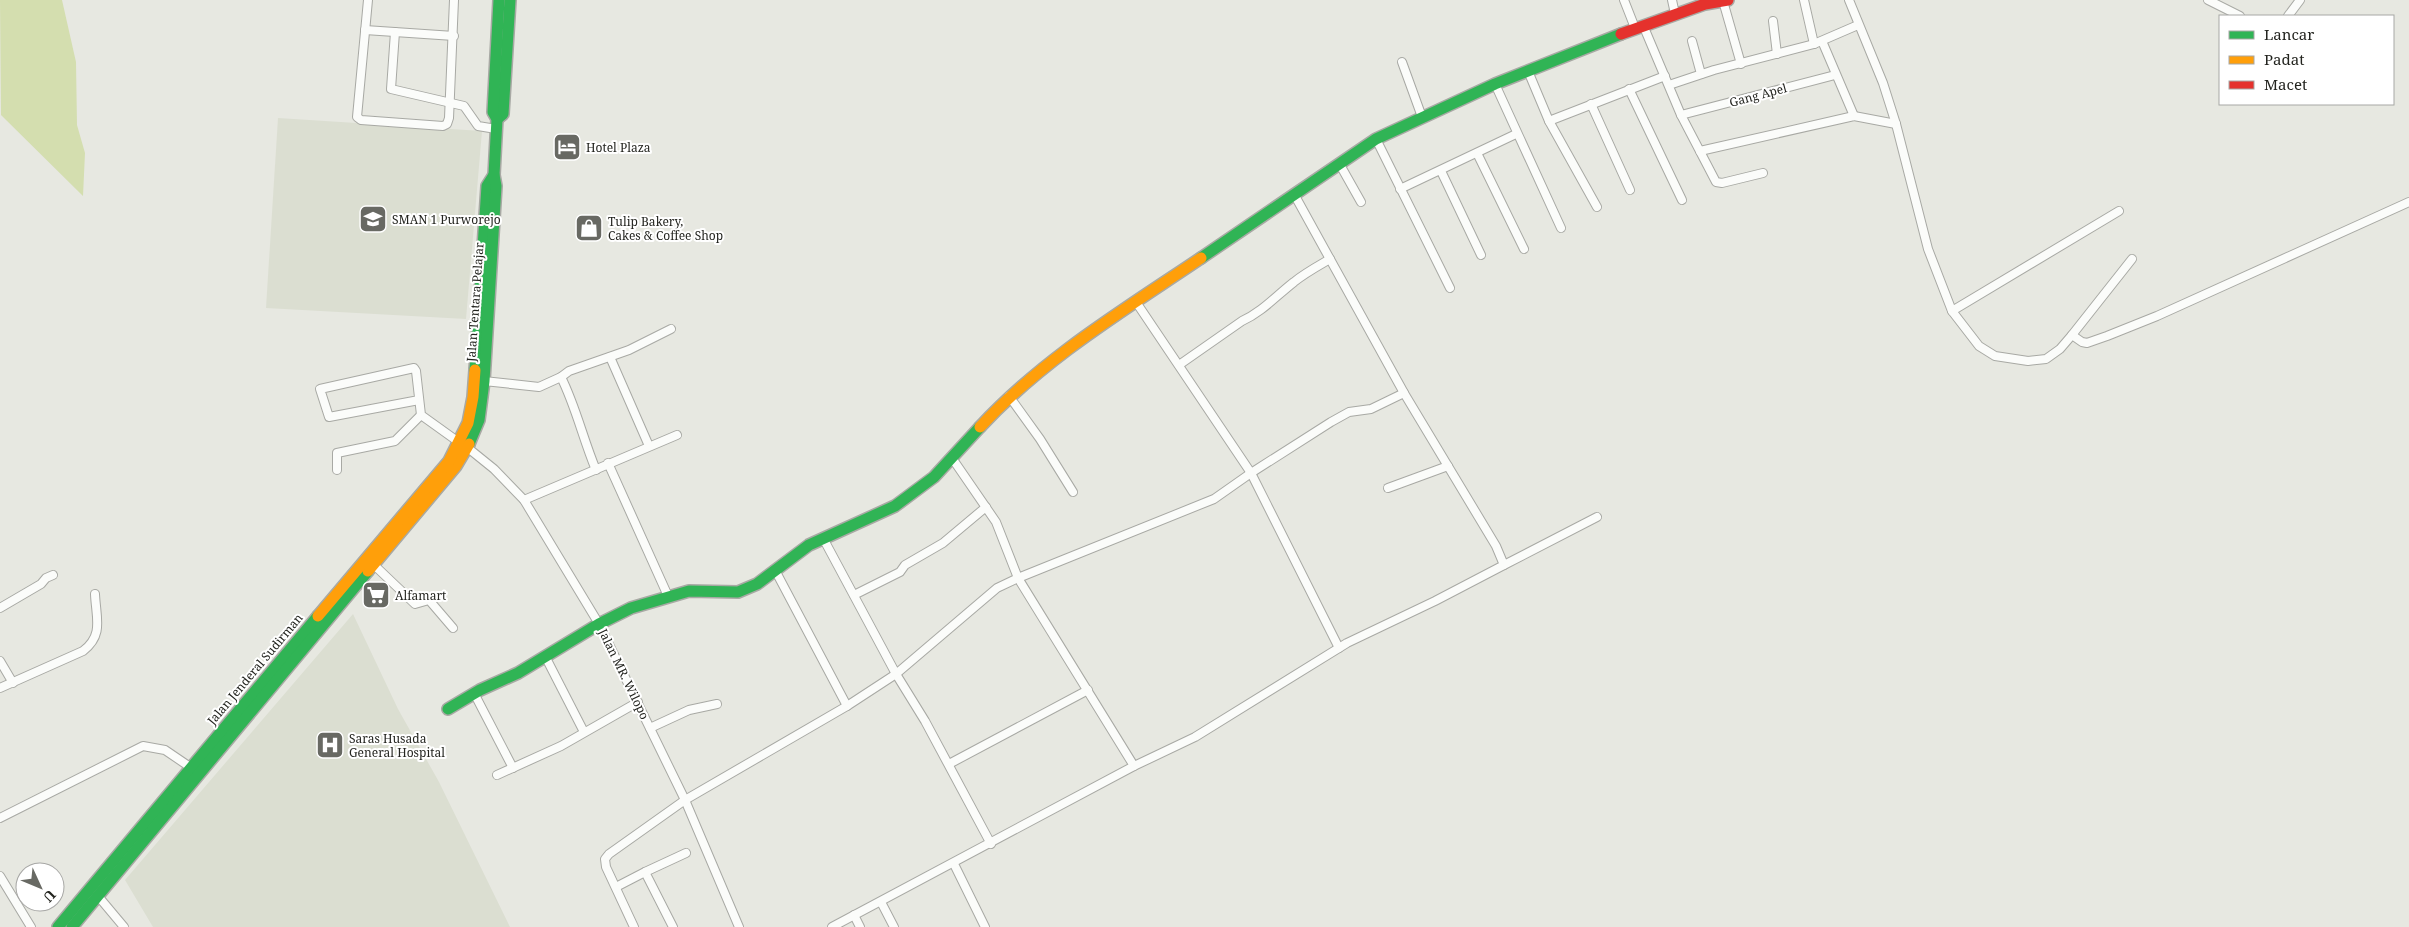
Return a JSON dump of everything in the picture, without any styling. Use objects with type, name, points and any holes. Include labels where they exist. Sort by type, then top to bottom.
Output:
[{"type":"main road","name":"Jalan Tentara Pelajar","points":[[473,428],[484,381],[496,186],[494,175],[496,124],[493,112],[499,0]]},
{"type":"main road","name":"Jalan Tentara Pelajar","points":[[496,124],[503,114],[510,0]]},
{"type":"main road","points":[[448,709],[474,693],[518,673],[599,624],[631,608],[689,591],[738,592],[756,584],[809,545],[895,506],[934,477],[1009,396],[1090,333],[1376,139],[1495,84],[1705,2],[1726,0]]},
{"type":"main road","name":"Jalan Tentara Pelajar","points":[[473,428],[473,397],[487,186],[494,175]]},
{"type":"main road","name":"Jalan Jenderal Sudirman","points":[[337,601],[373,564],[456,466],[473,428]]},
{"type":"main road","name":"Jalan Jenderal Sudirman","points":[[168,802],[190,767],[256,696],[337,601],[448,461],[464,446]]},
{"type":"main road","name":"Jalan Jenderal Sudirman","points":[[58,927],[125,854],[246,707]]},
{"type":"main road","name":"Jalan Jenderal Sudirman","points":[[72,927],[98,896],[125,854]]},
{"type":"street","points":[[368,0],[356,111],[358,118],[443,126],[449,121],[454,0]]},
{"type":"street","points":[[1624,0],[1669,84],[1681,115],[1716,183],[1763,173]]},
{"type":"street","points":[[1672,0],[1675,14]]},
{"type":"street","points":[[1726,0],[1741,64]]},
{"type":"street","points":[[1804,0],[1814,44]]},
{"type":"street","points":[[1848,0],[1883,84],[1896,124],[1928,249],[1952,311],[1979,346],[2000,358],[2028,362],[2046,359],[2060,349],[2132,259]]},
{"type":"street","points":[[2208,0],[2238,15]]},
{"type":"street","points":[[2289,15],[2300,0]]},
{"type":"street","points":[[1773,21],[1777,54]]},
{"type":"street","points":[[1669,84],[1814,44],[1858,25]]},
{"type":"street","points":[[365,30],[454,36]]},
{"type":"street","points":[[395,32],[390,88],[450,102],[466,108],[478,126],[496,124]]},
{"type":"street","points":[[1692,41],[1701,74]]},
{"type":"street","points":[[1822,41],[1854,116]]},
{"type":"street","points":[[1402,62],[1422,117]]},
{"type":"street","points":[[1528,71],[1550,121],[1597,207]]},
{"type":"street","name":"Gang Apel","points":[[1681,115],[1836,75]]},
{"type":"street","points":[[1550,121],[1664,76]]},
{"type":"street","points":[[1495,84],[1516,134],[1561,228]]},
{"type":"street","points":[[1629,89],[1682,200]]},
{"type":"street","points":[[1591,104],[1630,190]]},
{"type":"street","points":[[1700,151],[1854,116],[1896,124]]},
{"type":"street","points":[[1400,189],[1516,134]]},
{"type":"street","points":[[1376,139],[1450,288]]},
{"type":"street","points":[[1477,153],[1524,249]]},
{"type":"street","points":[[1339,163],[1361,202]]},
{"type":"street","points":[[1441,170],[1481,255]]},
{"type":"street","points":[[1294,194],[1404,393],[1496,546],[1504,565]]},
{"type":"street","points":[[2072,335],[2087,343],[2107,336],[2157,316],[2409,202]]},
{"type":"street","points":[[1952,311],[2119,211]]},
{"type":"street","points":[[1179,365],[1242,321],[1253,316],[1282,294],[1294,282],[1330,259]]},
{"type":"street","points":[[1136,302],[1251,472],[1339,648]]},
{"type":"street","points":[[484,381],[539,387],[561,377],[569,371],[610,357],[671,329]]},
{"type":"street","points":[[610,357],[649,446]]},
{"type":"street","points":[[337,470],[337,454],[395,441],[421,416],[416,371],[412,368],[320,389],[329,417],[419,400]]},
{"type":"street","points":[[561,377],[572,398],[586,446],[596,470]]},
{"type":"street","points":[[634,927],[605,864],[608,854],[685,800],[847,706],[896,674],[925,652],[997,588],[1207,503],[1251,472],[1330,422],[1349,412],[1371,409],[1404,393]]},
{"type":"street","points":[[1009,396],[1040,439],[1073,492]]},
{"type":"street","name":"Jalan MR. Wilopo","points":[[421,416],[494,469],[524,500],[599,624],[685,800],[739,927]]},
{"type":"street","points":[[524,500],[678,435]]},
{"type":"street","points":[[952,458],[998,526],[1018,578],[1134,766]]},
{"type":"street","points":[[608,463],[668,596]]},
{"type":"street","points":[[1388,488],[1448,466]]},
{"type":"street","points":[[854,595],[900,572],[905,565],[942,543],[986,507]]},
{"type":"street","points":[[832,927],[954,864],[1134,766],[1195,737],[1339,648],[1597,517]]},
{"type":"street","points":[[823,538],[896,674],[949,764],[991,844]]},
{"type":"street","points":[[373,564],[415,604],[429,600],[453,628]]},
{"type":"street","points":[[775,570],[847,706]]},
{"type":"street","points":[[0,608],[41,584],[46,578],[54,575]]},
{"type":"street","points":[[0,688],[83,651],[93,644],[98,630],[96,594]]},
{"type":"street","points":[[545,656],[584,732]]},
{"type":"street","points":[[0,660],[13,682]]},
{"type":"street","points":[[949,764],[1088,690]]},
{"type":"street","points":[[474,693],[513,768]]},
{"type":"street","points":[[497,775],[561,746],[638,702]]},
{"type":"street","points":[[650,728],[689,710],[717,704]]},
{"type":"street","points":[[0,818],[143,746],[165,750],[190,767]]},
{"type":"street","points":[[616,887],[686,853]]},
{"type":"street","points":[[954,864],[985,927]]},
{"type":"street","points":[[645,872],[673,927]]},
{"type":"street","points":[[0,876],[31,927]]},
{"type":"street","points":[[98,896],[124,927]]},
{"type":"street","points":[[881,902],[894,927]]},
{"type":"street","points":[[854,915],[860,927]]},
{"type":"shaded area","name":"SMAN 1 Purworejo","points":[[278,118],[482,131],[466,319],[266,308]]},
{"type":"shaded area","name":"Saras Husada General Hospital","points":[[353,614],[398,709],[439,782],[510,927],[153,927],[125,880]]},
{"type":"green space","points":[[0,0],[62,0],[76,62],[77,125],[85,153],[83,196],[1,115]]},
{"type":"traffic: fast","points":[[469,444],[479,420],[484,381],[496,186],[494,175],[497,119],[493,112],[499,0]]},
{"type":"traffic: fast","points":[[497,119],[503,114],[510,0]]},
{"type":"traffic: fast","points":[[1201,258],[1376,139],[1495,84],[1621,34]]},
{"type":"traffic: fast","points":[[475,370],[487,186],[494,175]]},
{"type":"traffic: fast","points":[[448,709],[480,690],[518,673],[599,624],[631,608],[689,591],[738,592],[757,584],[809,545],[895,506],[934,477],[980,427]]},
{"type":"traffic: fast","points":[[72,927],[368,571]]},
{"type":"traffic: fast","points":[[58,927],[318,616]]},
{"type":"traffic: slow","points":[[980,427],[1005,402],[1058,357],[1114,316],[1201,258]]},
{"type":"traffic: slow","points":[[318,616],[449,461],[468,423],[473,397],[475,370]]},
{"type":"traffic: slow","points":[[368,571],[456,466],[469,444]]},
{"type":"traffic: jam","points":[[1621,34],[1705,4],[1728,0]]},
{"type":"place","name":"Hotel Plaza","points":[[567,147]]},
{"type":"place","name":"SMAN 1 Purworejo","points":[[373,219]]},
{"type":"place","name":"Tulip Bakery, Cakes & Coffee Shop","points":[[589,228]]},
{"type":"place","name":"Alfamart","points":[[376,595]]},
{"type":"place","name":"Saras Husada General Hospital","points":[[330,745]]}]
